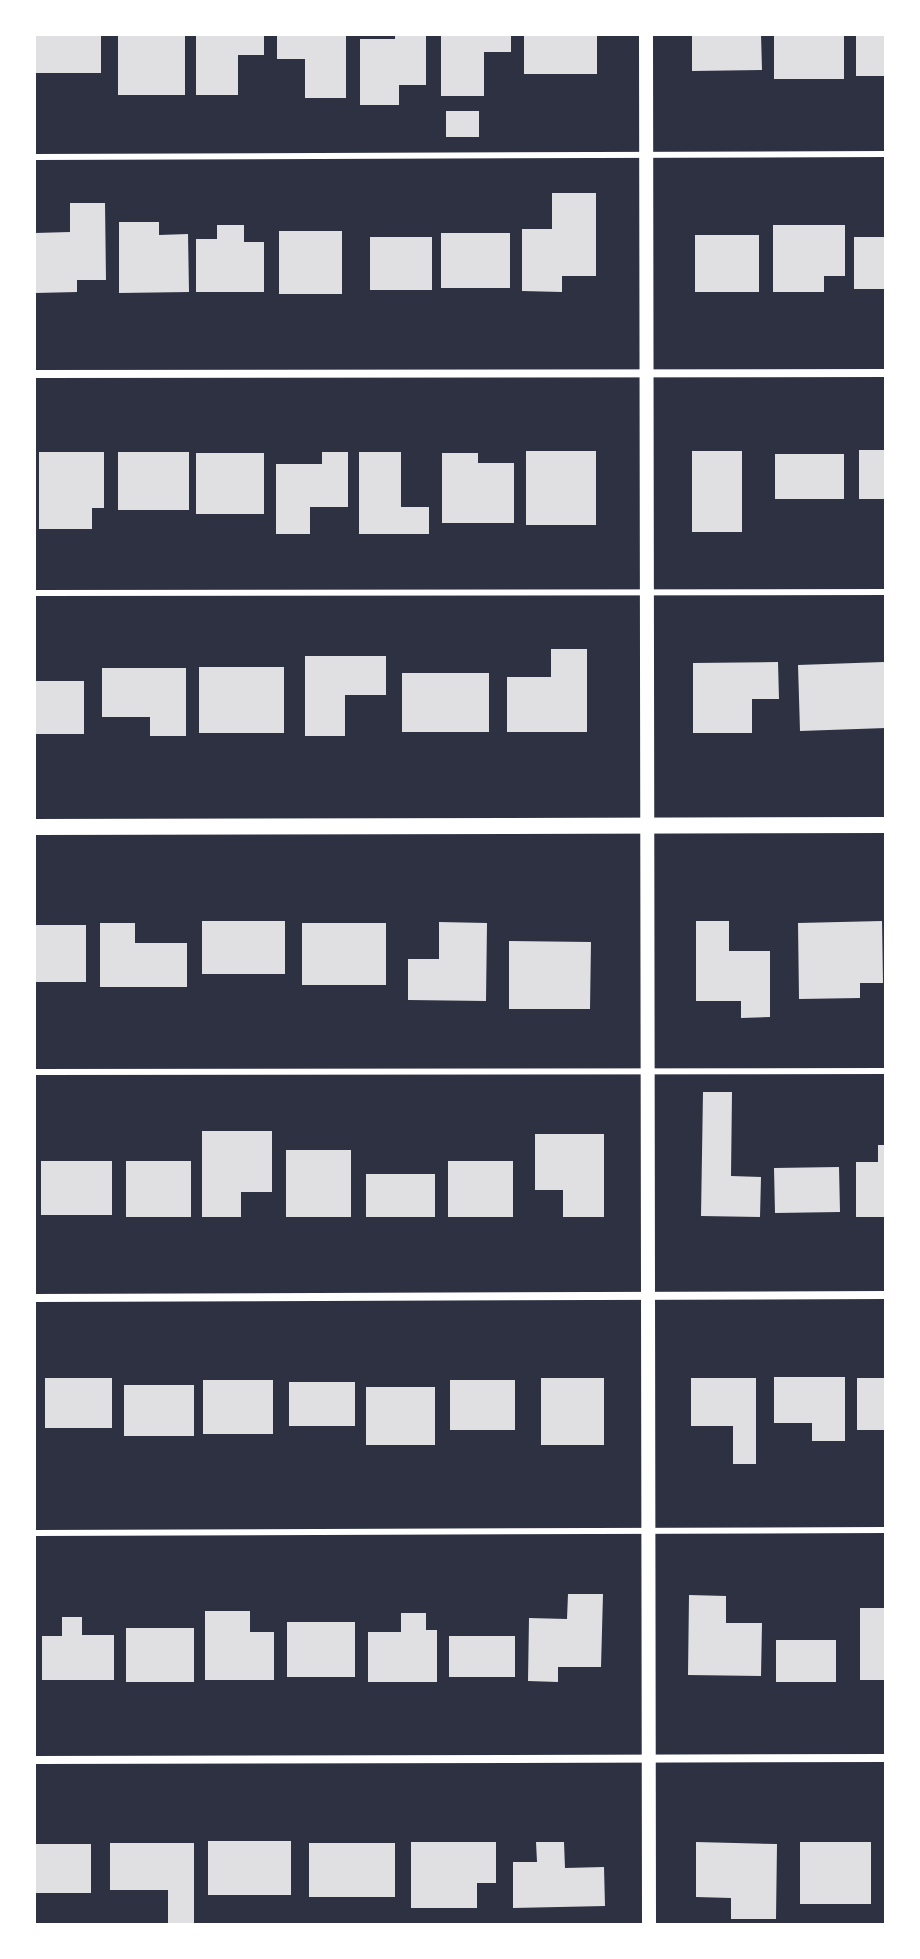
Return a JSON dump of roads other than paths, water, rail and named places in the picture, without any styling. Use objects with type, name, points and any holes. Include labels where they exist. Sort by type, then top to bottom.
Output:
[{"type":"main road","points":[[34,827],[886,825]]},
{"type":"street","points":[[646,34],[649,1925]]},
{"type":"street","points":[[34,374],[886,373]]},
{"type":"street","points":[[34,1298],[886,1295]]},
{"type":"street","points":[[34,1760],[886,1758]]},
{"type":"lane","points":[[34,157],[886,154]]},
{"type":"lane","points":[[34,593],[886,592]]},
{"type":"lane","points":[[34,1072],[886,1071]]},
{"type":"lane","points":[[34,1533],[886,1530]]}]
